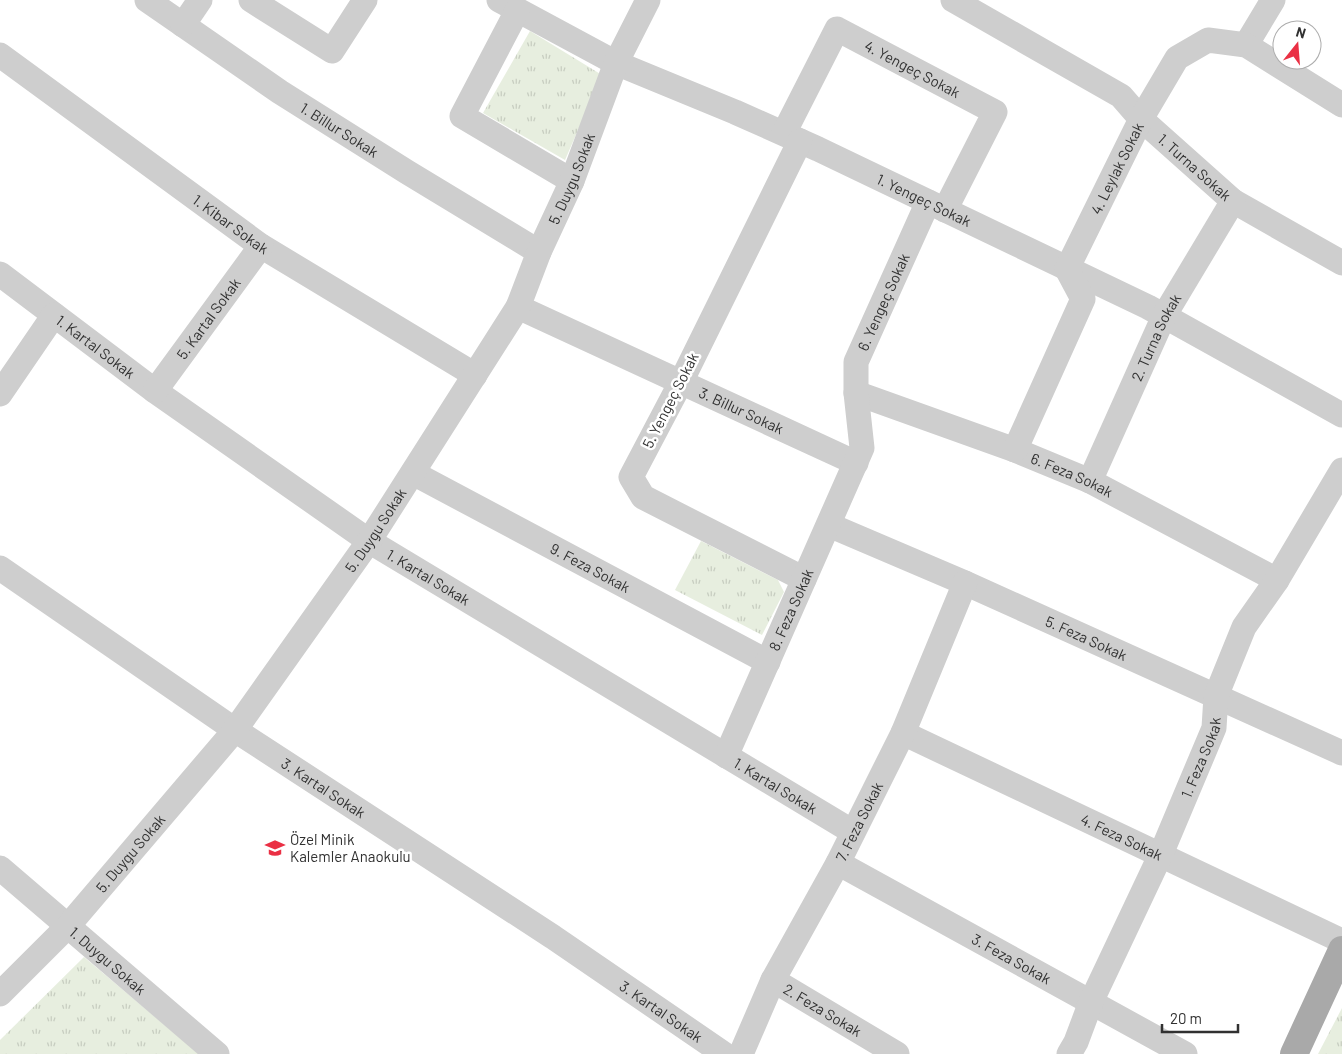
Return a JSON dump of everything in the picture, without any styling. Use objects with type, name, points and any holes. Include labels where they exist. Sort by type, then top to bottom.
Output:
[{"type":"main road","points":[[1294,1054],[1342,950]]},
{"type":"street","name":"1. Billur Sokak","points":[[146,0],[280,92],[539,252]]},
{"type":"street","points":[[183,25],[200,0]]},
{"type":"street","points":[[250,0],[332,51],[365,0]]},
{"type":"street","name":"5. Duygu Sokak","points":[[0,994],[68,926],[235,730],[369,541],[518,307],[539,252],[572,181],[616,63],[648,0]]},
{"type":"street","name":"1. Turna Sokak","points":[[953,0],[1121,96],[1141,119],[1233,201],[1342,263]]},
{"type":"street","points":[[1246,45],[1273,0]]},
{"type":"street","points":[[508,5],[462,116],[572,181]]},
{"type":"street","name":"1. Yengeç Sokak","points":[[508,5],[616,63],[792,137],[1164,316],[1342,415]]},
{"type":"street","name":"4. Yengeç Sokak","points":[[792,137],[837,29],[995,112],[937,206]]},
{"type":"street","name":"4. Leylak Sokak","points":[[1066,269],[1141,119],[1177,58],[1208,40],[1246,45],[1342,104]]},
{"type":"street","name":"1. Kibar Sokak","points":[[0,55],[261,246],[475,375]]},
{"type":"street","name":"5. Yengeç Sokak","points":[[792,137],[681,382],[631,476],[643,497],[804,580]]},
{"type":"street","name":"2. Turna Sokak","points":[[1090,481],[1164,316],[1233,201]]},
{"type":"street","name":"6. Yengeç Sokak","points":[[856,463],[862,448],[856,393],[856,362],[937,206]]},
{"type":"street","name":"5. Kartal Sokak","points":[[155,390],[261,246]]},
{"type":"street","points":[[1015,450],[1083,299],[1066,269]]},
{"type":"street","name":"1. Kartal Sokak","points":[[0,274],[155,390],[369,541],[853,832]]},
{"type":"street","name":"3. Billur Sokak","points":[[518,307],[856,463]]},
{"type":"street","points":[[0,394],[54,315]]},
{"type":"street","name":"6. Feza Sokak","points":[[856,393],[1015,450],[1090,481],[1277,580]]},
{"type":"street","name":"8. Feza Sokak","points":[[726,756],[856,463]]},
{"type":"street","name":"1. Feza Sokak","points":[[1069,1054],[1076,1042],[1091,1002],[1161,854],[1214,728],[1216,696],[1244,627],[1277,580],[1342,470]]},
{"type":"street","name":"9. Feza Sokak","points":[[413,473],[768,662]]},
{"type":"street","name":"5. Feza Sokak","points":[[829,525],[965,583],[1342,753]]},
{"type":"street","name":"3. Kartal Sokak","points":[[0,568],[235,730],[553,937],[724,1054]]},
{"type":"street","name":"7. Feza Sokak","points":[[741,1054],[774,980],[838,863],[902,733],[965,583]]},
{"type":"street","name":"4. Feza Sokak","points":[[902,733],[1342,941]]},
{"type":"street","name":"3. Feza Sokak","points":[[838,863],[1185,1054]]},
{"type":"street","name":"1. Duygu Sokak","points":[[0,868],[218,1054]]},
{"type":"street","name":"2. Feza Sokak","points":[[774,980],[898,1054]]},
{"type":"green space","points":[[530,31],[602,75],[565,160],[483,113]]},
{"type":"green space","points":[[701,541],[778,580],[784,592],[762,635],[675,590]]},
{"type":"green space","points":[[84,957],[199,1054],[0,1054],[0,1040]]},
{"type":"green space","points":[[1342,1008],[1342,1054],[1318,1054]]},
{"type":"place","name":"Özel Minik Kalemler Anaokulu","points":[[275,848]]}]
